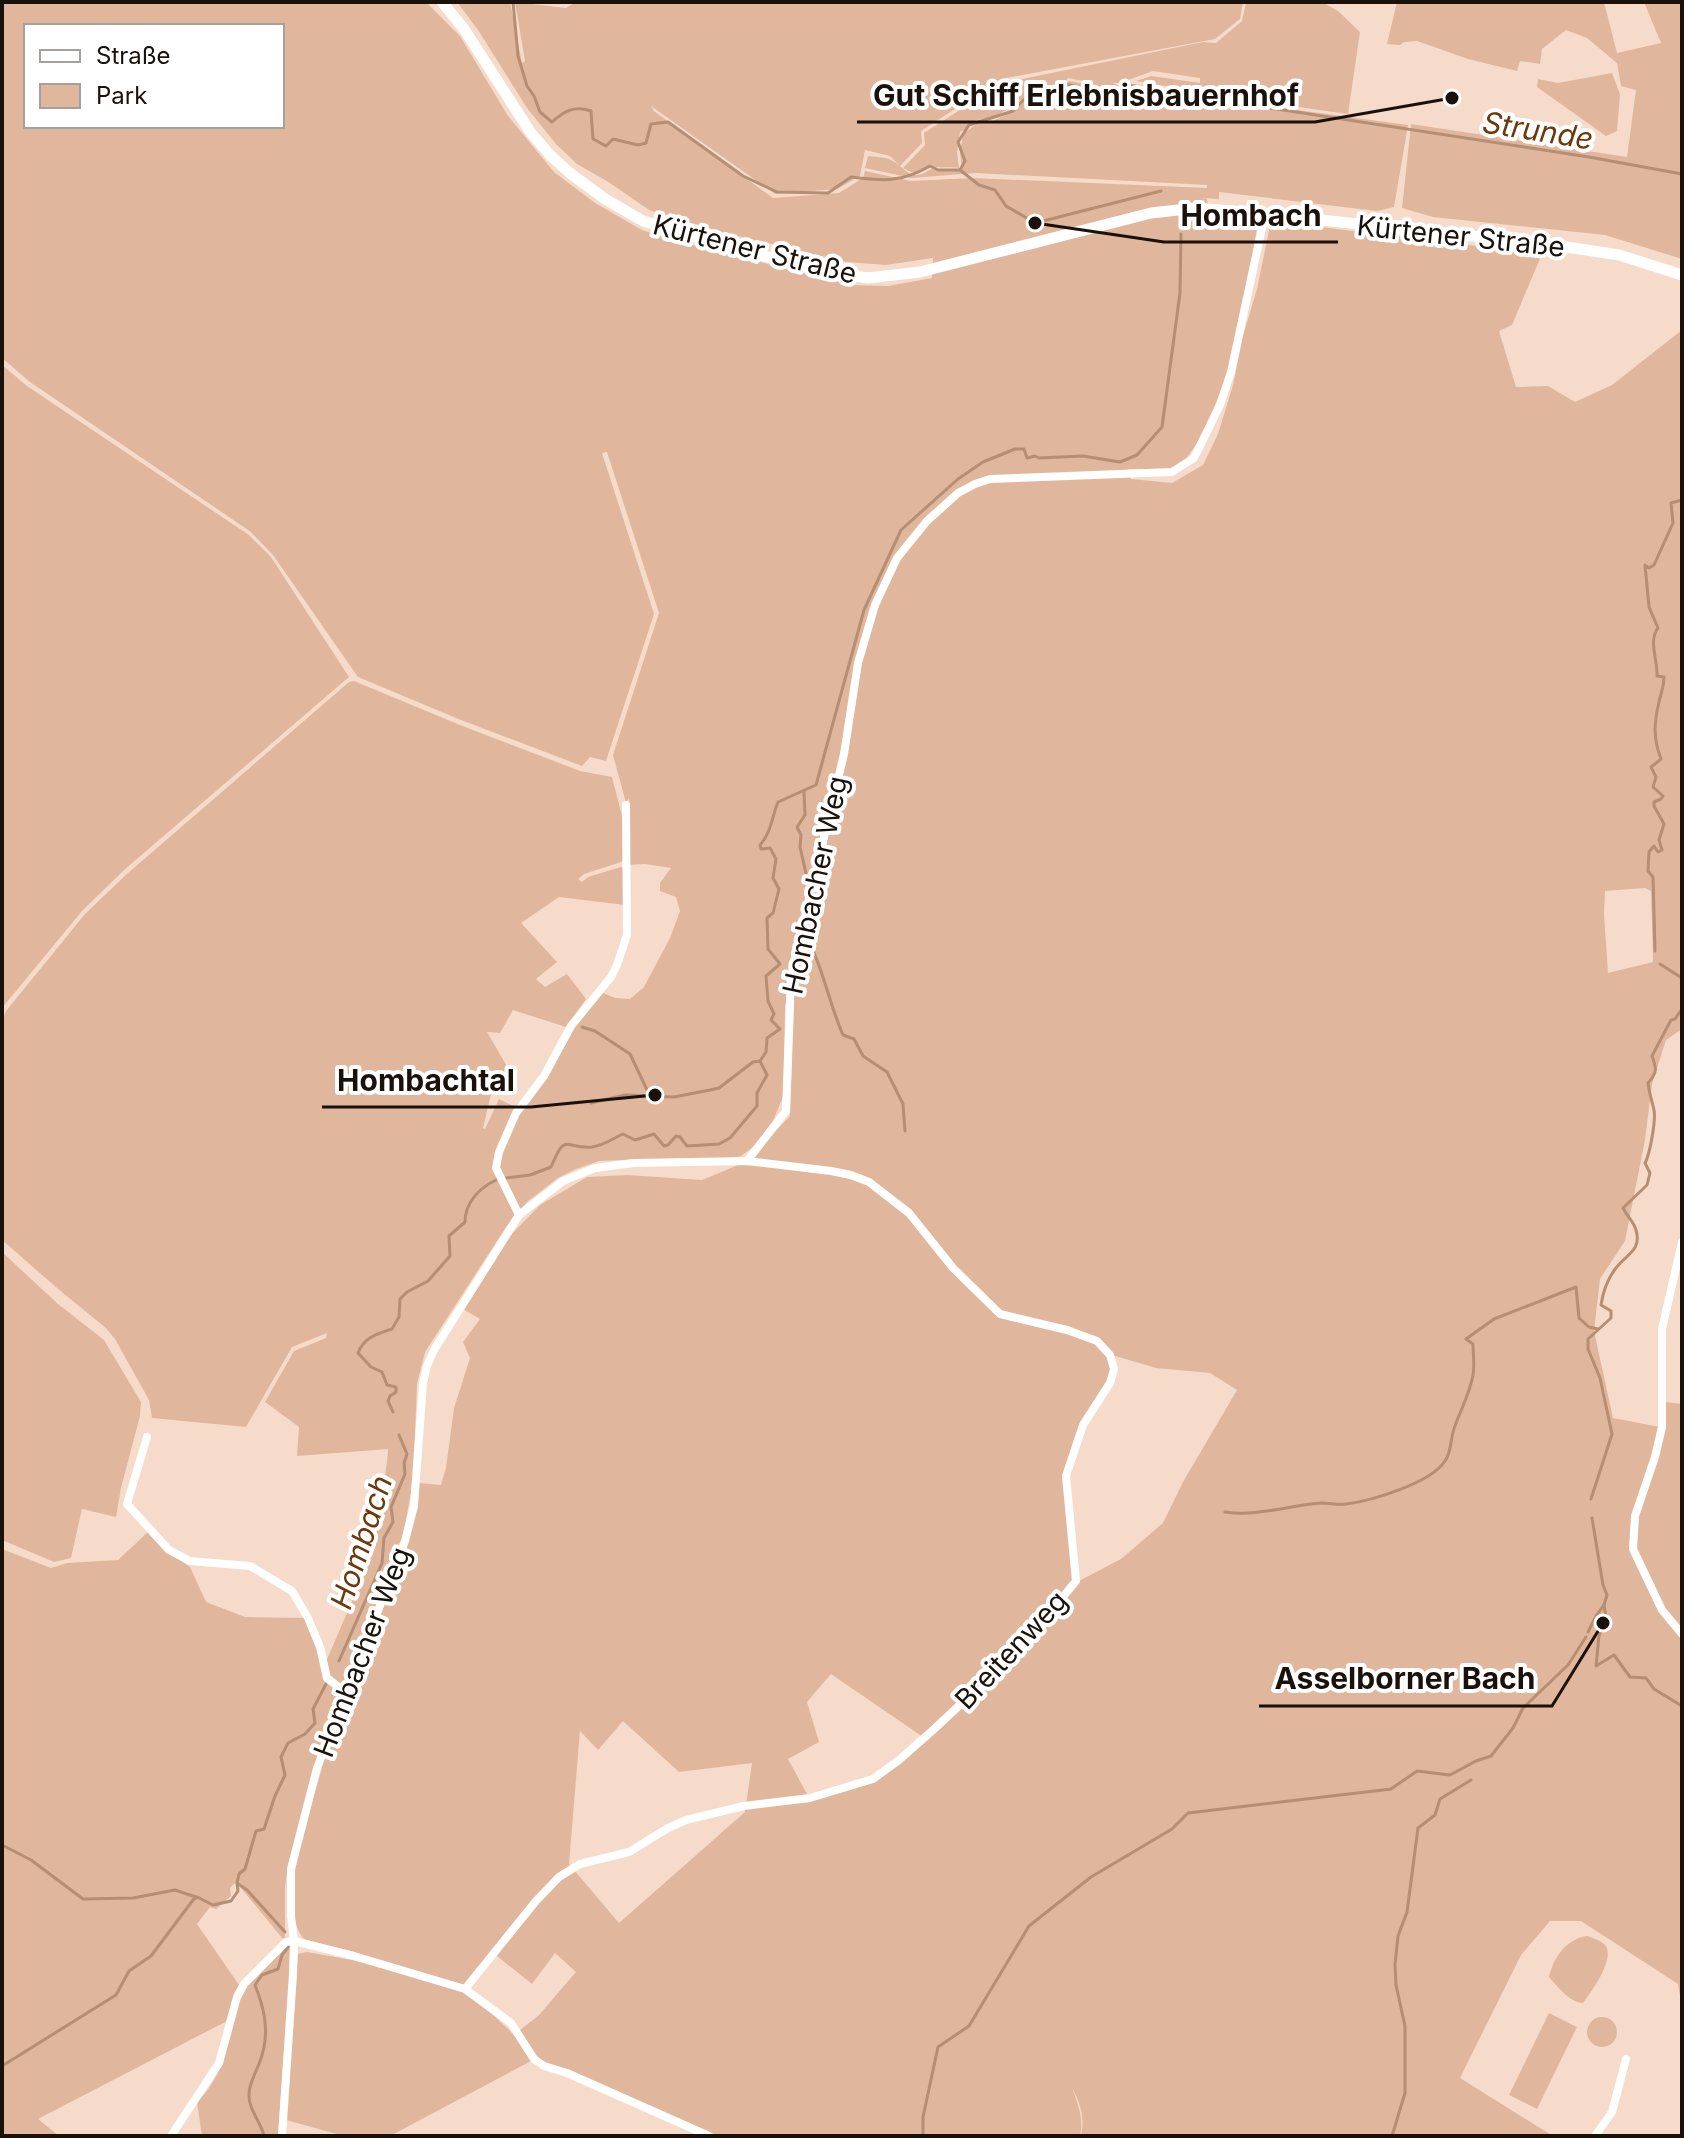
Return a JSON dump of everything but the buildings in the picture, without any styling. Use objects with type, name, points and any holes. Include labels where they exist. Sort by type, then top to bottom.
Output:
[{"type":"main road","name":"Kürtener Straße","points":[[442,2],[464,29],[531,133],[571,174],[605,199],[643,221],[831,272],[868,278],[920,272],[1151,213],[1196,208],[1582,249],[1619,255],[1682,275]]},
{"type":"street","name":"Hombacher Weg","points":[[282,2136],[294,1941],[291,1869],[317,1768],[405,1541],[414,1506],[423,1383],[434,1350],[519,1215],[563,1181],[595,1168],[634,1163],[747,1161],[786,1111],[791,975],[844,754],[858,663],[875,605],[897,558],[941,507],[958,493],[982,481],[1172,472],[1194,458],[1220,405],[1231,372],[1265,214]]},
{"type":"street","points":[[519,1215],[496,1168],[499,1152],[516,1113],[544,1076],[571,1026],[611,977],[617,965],[627,935],[626,805]]},
{"type":"street","name":"Breitenweg","points":[[465,1989],[536,1901],[559,1877],[580,1864],[629,1852],[686,1820],[744,1806],[810,1798],[873,1779],[932,1731],[1021,1648],[1076,1581],[1066,1476],[1083,1425],[1110,1383],[1114,1369],[1110,1355],[1097,1341],[1067,1330],[1000,1314],[953,1268],[909,1213],[869,1182],[831,1171],[747,1161]]},
{"type":"street","points":[[1682,1242],[1662,1329],[1662,1427],[1635,1516],[1633,1549],[1662,1610],[1682,1634]]},
{"type":"street","points":[[147,1437],[127,1504],[169,1550],[190,1561],[250,1566],[292,1591],[320,1647],[327,1678],[346,1693]]},
{"type":"street","points":[[171,2136],[219,2063],[237,1997],[244,1984],[286,1942],[294,1941],[465,1989],[511,2023],[534,2059],[544,2066],[567,2073],[709,2136]]},
{"type":"street","points":[[1595,2136],[1612,2112],[1626,2059]]},
{"type":"green space","points":[[2,2],[426,2],[460,36],[508,116],[554,172],[595,203],[642,230],[677,241],[851,285],[888,286],[932,278],[933,258],[886,265],[847,262],[721,232],[649,210],[577,164],[527,108],[457,2],[510,2],[522,63],[525,61],[515,2],[566,8],[576,2],[1243,2],[1240,19],[1215,39],[1001,79],[921,131],[922,143],[900,166],[890,156],[865,150],[860,176],[837,189],[775,194],[651,106],[773,198],[839,193],[863,178],[865,171],[911,181],[972,178],[1207,188],[1207,185],[975,173],[912,178],[865,168],[868,156],[889,159],[913,175],[931,169],[962,170],[960,153],[963,134],[978,123],[991,122],[1005,115],[1032,95],[1042,99],[1069,81],[1098,88],[1088,82],[1068,78],[1043,96],[1031,92],[1006,110],[976,120],[960,132],[957,153],[959,168],[931,166],[917,173],[903,168],[925,145],[924,133],[1002,83],[1203,42],[1216,43],[1242,21],[1246,3],[1249,2],[1322,2],[1338,11],[1360,32],[1348,114],[1205,94],[1202,97],[1408,125],[1394,207],[1377,211],[1219,192],[1219,199],[1202,198],[1207,199],[1210,217],[1256,219],[1258,222],[1244,303],[1226,379],[1201,438],[1182,464],[1169,469],[1128,469],[1131,479],[1172,483],[1203,465],[1218,434],[1233,385],[1271,221],[1542,254],[1512,325],[1499,331],[1516,387],[1548,386],[1575,402],[1612,385],[1682,330],[1682,1029],[1666,1040],[1652,1084],[1645,1140],[1625,1241],[1600,1279],[1594,1331],[1613,1418],[1660,1427],[1633,1513],[1631,1550],[1660,1611],[1682,1637],[1682,2009],[1678,1984],[1581,1921],[1550,1921],[1521,1955],[1460,2078],[1553,2136],[1081,2136],[1083,2123],[1081,2111],[1072,2088],[1081,2117],[1080,2136],[714,2136],[536,2058],[519,2031],[539,2015],[576,1972],[555,1953],[532,1984],[492,1952],[464,1985],[306,1941],[297,1927],[293,1907],[294,1883],[303,1832],[322,1768],[316,1767],[288,1865],[285,1938],[236,1882],[230,1888],[231,1896],[216,1909],[210,1907],[197,1924],[239,1985],[227,2021],[38,2119],[59,2136],[2,2136],[2,1549],[51,1568],[67,1563],[118,1560],[148,1532],[168,1552],[190,1567],[206,1602],[245,1617],[308,1618],[325,1664],[372,1555],[375,1525],[388,1490],[385,1475],[388,1449],[297,1456],[299,1427],[265,1402],[294,1351],[326,1338],[327,1333],[292,1347],[246,1427],[152,1418],[149,1400],[106,1328],[2,1240],[2,1021],[6,1011],[85,914],[128,873],[349,682],[354,681],[580,771],[612,777],[622,816],[627,856],[629,798],[626,803],[613,755],[659,613],[607,452],[602,453],[654,614],[606,761],[590,757],[582,766],[358,677],[273,555],[251,532],[30,382],[2,358]],"holes":[[[1153,71],[1200,78],[1200,83],[1151,76],[1136,81],[1200,92],[1201,96],[1113,83]],[[626,858],[627,865],[671,868],[660,883],[660,891],[676,897],[680,911],[670,938],[644,987],[630,999],[599,993],[574,1021],[572,1032],[548,1076],[529,1097],[527,1095],[519,1109],[499,1099],[483,1128],[491,1094],[508,1068],[487,1032],[500,1033],[513,1010],[566,1027],[586,999],[567,974],[545,987],[536,979],[557,962],[521,923],[559,897],[625,905],[625,870],[621,867],[588,877],[582,882],[578,879],[584,874]],[[1645,888],[1651,891],[1653,962],[1608,973],[1605,891]],[[785,1004],[794,1006],[790,1116],[749,1159],[830,1168],[871,1180],[911,1211],[955,1267],[1000,1311],[1067,1328],[1097,1339],[1112,1355],[1156,1368],[1210,1373],[1237,1390],[1183,1482],[1163,1523],[1121,1559],[1079,1581],[1022,1649],[933,1733],[874,1781],[810,1800],[745,1808],[745,1812],[619,1923],[569,1864],[580,1731],[598,1750],[623,1721],[679,1772],[752,1763],[746,1805],[808,1796],[788,1759],[819,1742],[807,1702],[831,1674],[923,1737],[1019,1646],[1075,1579],[1064,1476],[1082,1425],[1109,1383],[1113,1369],[1109,1355],[1096,1342],[1066,1331],[998,1316],[952,1270],[906,1215],[866,1184],[830,1173],[743,1163],[702,1180],[628,1175],[587,1177],[540,1205],[503,1243],[463,1309],[480,1319],[463,1342],[470,1358],[454,1408],[441,1485],[418,1483],[418,1506],[347,1702],[339,1692],[342,1684],[347,1687],[403,1535],[413,1482],[417,1384],[425,1352],[506,1227],[527,1202],[558,1178],[599,1161],[642,1159],[696,1163],[728,1161],[741,1156],[757,1144],[771,1126],[784,1094]]]},
{"type":"green space","points":[[1397,2],[1604,2],[1617,53],[1661,43],[1644,2],[1682,2],[1682,259],[1605,235],[1433,217],[1402,208],[1411,124],[1627,157],[1636,90],[1621,86],[1617,63],[1587,38],[1566,30],[1542,49],[1540,64],[1520,61],[1517,71],[1468,59],[1417,41],[1387,44]]},
{"type":"green space","points":[[1612,73],[1620,94],[1617,131],[1606,136],[1537,87],[1538,79],[1558,83]]},
{"type":"green space","points":[[2,365],[27,386],[249,535],[271,557],[349,677],[124,870],[82,911],[2,1008]]},
{"type":"green space","points":[[2,1252],[58,1304],[104,1340],[141,1402],[116,1517],[82,1509],[71,1558],[54,1562],[2,1540]]},
{"type":"green space","points":[[1665,1402],[1682,1404],[1682,1630],[1664,1609],[1635,1550],[1637,1516]]},
{"type":"green space","points":[[1587,1936],[1599,1940],[1608,1951],[1602,1974],[1583,2003],[1569,1997],[1549,1977],[1562,1950],[1573,1941]]},
{"type":"green space","points":[[287,1944],[291,1945],[290,1969],[278,2136],[202,2136],[197,2102],[220,2067],[239,1999]]},
{"type":"green space","points":[[307,1952],[352,1960],[465,1991],[513,2034],[531,2061],[390,2136],[344,2136],[286,2120],[298,1954]]},
{"type":"green space","points":[[1549,2013],[1577,2027],[1537,2109],[1509,2095]]},
{"type":"green space","points":[[1602,2017],[1613,2021],[1617,2032],[1613,2043],[1602,2047],[1591,2043],[1587,2032],[1591,2021]]},
{"type":"waterway","name":"Strunde","points":[[513,2],[518,56],[527,86],[540,112],[552,122],[570,110],[591,111],[593,139],[606,146],[613,139],[638,145],[646,143],[651,124],[668,122],[743,176],[777,192],[828,193],[851,177],[892,179],[930,166],[938,170],[960,170],[965,161],[958,142],[969,125],[1013,111],[1028,95],[1042,97],[1064,84],[1109,93],[1126,85],[1182,93],[1682,174]]},
{"type":"waterway","name":"Hombach","points":[[960,170],[979,185],[995,190],[1006,206],[1035,223],[1161,191]]},
{"type":"waterway","name":"Hombach","points":[[506,1178],[530,1175],[551,1167],[563,1145],[596,1146],[623,1134],[635,1140],[654,1134],[664,1146],[676,1136],[687,1146],[719,1144],[730,1138],[757,1106],[757,1093],[767,1075],[760,1061],[766,1052],[767,1038],[780,1029],[771,1020],[774,1014],[768,1001],[766,976],[780,964],[768,949],[767,918],[773,913],[779,889],[773,878],[776,859],[770,848],[761,849],[760,845],[769,830],[778,802],[816,785],[864,610],[901,530],[958,479],[983,462],[1015,449],[1024,449],[1027,458],[1083,456],[1120,462],[1137,455],[1162,427],[1180,293],[1181,234]]},
{"type":"waterway","points":[[1655,951],[1653,877],[1648,871],[1649,852],[1654,846],[1658,852],[1662,850],[1659,840],[1664,824],[1654,806],[1654,802],[1663,796],[1653,787],[1656,777],[1651,767],[1661,759],[1655,724],[1664,677],[1657,676],[1654,645],[1658,628],[1649,607],[1645,565],[1649,568],[1654,565],[1673,523],[1671,503],[1682,500]]},
{"type":"waterway","points":[[804,792],[805,815],[797,827],[808,882]]},
{"type":"waterway","points":[[804,933],[843,1035],[854,1039],[863,1056],[887,1072],[903,1104],[905,1131]]},
{"type":"waterway","points":[[1660,964],[1682,978]]},
{"type":"waterway","points":[[1591,1499],[1612,1434],[1600,1378],[1588,1349],[1588,1339],[1611,1318],[1611,1311],[1601,1305],[1608,1281],[1637,1243],[1635,1227],[1623,1208],[1647,1185],[1650,1173],[1645,1163],[1654,1121],[1648,1083],[1655,1071],[1652,1056],[1671,1020],[1682,1009]]},
{"type":"waterway","points":[[582,1027],[595,1031],[630,1054],[649,1094]]},
{"type":"waterway","points":[[591,1103],[625,1095],[674,1097],[719,1088],[753,1062],[760,1061]]},
{"type":"waterway","name":"Hombach","points":[[393,1412],[388,1401],[396,1392],[396,1387],[387,1385],[382,1372],[371,1367],[358,1353],[367,1340],[392,1329],[399,1317],[400,1299],[428,1281],[450,1256],[449,1236],[465,1222],[467,1209],[474,1197],[496,1180]]},
{"type":"waterway","points":[[1225,1512],[1261,1512],[1322,1503],[1346,1504],[1385,1495],[1427,1477],[1438,1469],[1449,1453],[1453,1430],[1470,1388],[1474,1371],[1473,1344],[1466,1339],[1494,1319],[1576,1287],[1579,1318],[1589,1327],[1598,1329]]},
{"type":"waterway","name":"Hombach","points":[[339,1661],[382,1563],[384,1538],[393,1522],[391,1507],[405,1474],[407,1454],[399,1435]]},
{"type":"waterway","points":[[1592,1518],[1607,1595],[1596,1666],[1614,1655],[1630,1677],[1646,1678],[1654,1689],[1682,1706]]},
{"type":"waterway","points":[[1588,1632],[1604,1605]]},
{"type":"waterway","points":[[923,2136],[923,2117],[938,2047],[969,2026],[1029,1926],[1091,1877],[1172,1829],[1188,1813],[1391,1789],[1417,1771],[1450,1775],[1491,1756],[1513,1728],[1523,1708],[1568,1665],[1586,1637]]},
{"type":"waterway","name":"Hombach","points":[[285,1932],[237,1883],[239,1874],[245,1869],[256,1831],[264,1829],[285,1775],[281,1757],[288,1743],[305,1734],[315,1723],[313,1709],[326,1684]]},
{"type":"waterway","points":[[1392,2136],[1405,2093],[1405,2026],[1395,1964],[1398,1936],[1407,1912],[1418,1828],[1435,1815],[1440,1799],[1471,1780]]},
{"type":"waterway","points":[[2,1845],[31,1860],[83,1899],[133,1898],[175,1890],[196,1897]]},
{"type":"waterway","points":[[2,2066],[116,1995],[129,1971],[151,1956],[193,1900],[197,1897],[213,1905],[231,1901],[238,1891],[237,1883]]},
{"type":"waterway","name":"Hombach","points":[[264,2136],[249,2100],[265,2034],[262,2005],[255,1985],[262,1975],[278,1969],[282,1955],[289,1946]]},
{"type":"place","name":"Gut Schiff Erlebnisbauernhof","points":[[1452,98]]},
{"type":"place","name":"Hombach","points":[[1035,223]]},
{"type":"place","name":"Hombachtal","points":[[655,1095]]},
{"type":"place","name":"Asselborner Bach","points":[[1603,1623]]}]
